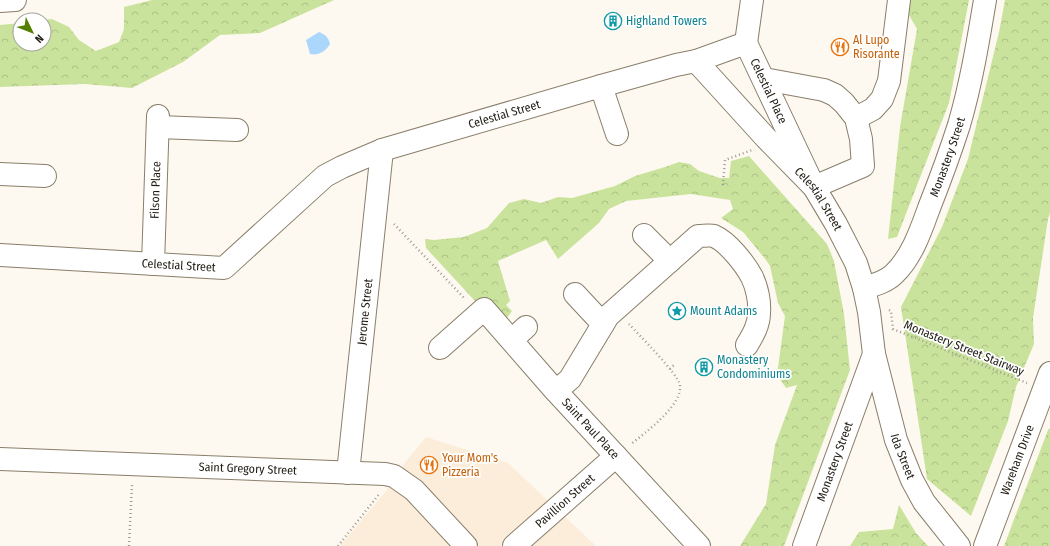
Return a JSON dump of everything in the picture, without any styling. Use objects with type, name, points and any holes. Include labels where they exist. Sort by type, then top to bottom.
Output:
[{"type":"street","points":[[0,1],[14,0]]},
{"type":"street","points":[[746,43],[753,0]]},
{"type":"street","points":[[856,118],[873,109],[882,99],[889,81],[899,0]]},
{"type":"street","name":"Monastery Street","points":[[864,288],[893,275],[906,258],[921,230],[959,124],[971,76],[986,0]]},
{"type":"street","name":"Celestial Place","points":[[696,61],[746,43],[814,187]]},
{"type":"street","name":"Celestial Street","points":[[0,255],[224,268],[325,176],[342,167],[382,150],[601,86],[676,65],[696,61],[766,138],[814,187],[856,263],[864,288],[869,312],[874,354]]},
{"type":"street","points":[[764,79],[824,90],[835,95],[844,103],[856,118],[861,139],[863,166],[814,187]]},
{"type":"street","points":[[601,86],[617,134]]},
{"type":"street","name":"Filson Place","points":[[153,264],[158,121],[237,130]]},
{"type":"street","name":"Jerome Street","points":[[348,473],[382,150]]},
{"type":"street","points":[[0,174],[45,176]]},
{"type":"street","points":[[644,235],[670,261]]},
{"type":"street","points":[[556,391],[570,379],[609,317],[698,236],[713,236],[731,249],[752,277],[758,297],[759,314],[756,330],[748,345]]},
{"type":"street","points":[[575,294],[609,317]]},
{"type":"street","points":[[440,348],[484,309]]},
{"type":"street","name":"Saint Paul Place","points":[[484,309],[519,333],[556,391],[623,451],[699,538]]},
{"type":"street","name":"Monastery Street","points":[[804,546],[874,354]]},
{"type":"street","name":"Ida Street","points":[[874,354],[896,440],[912,480],[924,502],[959,546]]},
{"type":"street","name":"Wareham Drive","points":[[985,546],[1050,373]]},
{"type":"street","name":"Pavillion Street","points":[[514,546],[623,451]]},
{"type":"street","name":"Saint Gregory Street","points":[[0,459],[385,474],[394,476],[404,482],[420,496],[466,546]]},
{"type":"path","points":[[723,185],[725,160],[752,150]]},
{"type":"path","points":[[391,221],[474,308],[484,309]]},
{"type":"path","name":"Monastery Street Stairway","points":[[886,309],[891,311],[893,329],[1027,384]]},
{"type":"path","points":[[609,317],[670,369],[680,385],[679,394],[666,414],[623,451]]},
{"type":"path","points":[[670,369],[675,364]]},
{"type":"path","points":[[129,546],[132,481]]},
{"type":"path","points":[[338,546],[382,491]]},
{"type":"shaded area","points":[[426,437],[508,463],[596,546],[340,546],[386,491],[394,476]]},
{"type":"green space","points":[[152,0],[334,0],[260,33],[220,35],[183,62],[132,88],[85,84],[0,87],[0,25],[12,24],[12,52],[52,52],[52,19],[69,27],[79,40],[96,51],[119,42],[124,29],[124,7]]},
{"type":"green space","points":[[906,0],[969,0],[949,103],[897,237],[888,239],[900,127],[917,29],[905,8]]},
{"type":"green space","points":[[1005,0],[1050,0],[1050,213],[1033,318],[1034,344],[1016,387],[1008,421],[971,516],[927,479],[901,307],[942,227],[968,159],[999,32]]},
{"type":"green space","points":[[749,156],[827,244],[834,261],[844,314],[850,370],[784,546],[740,546],[766,504],[775,445],[797,385],[786,388],[777,375],[785,316],[778,303],[770,266],[743,232],[721,218],[733,209],[730,200],[691,194],[626,201],[609,209],[599,223],[558,259],[546,240],[498,261],[510,301],[506,305],[512,311],[505,321],[483,303],[475,301],[426,248],[425,239],[434,240],[464,237],[487,228],[509,203],[524,199],[541,203],[558,197],[572,198],[615,186],[635,176],[679,162],[690,164],[699,171],[720,178],[729,178],[731,161]]},
{"type":"green space","points":[[1050,428],[1050,546],[1004,546],[1048,430]]},
{"type":"green space","points":[[899,505],[916,533],[928,546],[850,546],[859,532],[893,529]]},
{"type":"water","points":[[319,32],[326,36],[330,44],[322,52],[310,54],[306,40]]},
{"type":"place","name":"Highland Towers","points":[[613,21]]},
{"type":"place","name":"Al Lupo Risorante","points":[[840,47]]},
{"type":"place","name":"Mount Adams","points":[[677,311]]},
{"type":"place","name":"Monastery Condominiums","points":[[704,367]]},
{"type":"place","name":"Your Mom's Pizzeria","points":[[429,465]]}]
